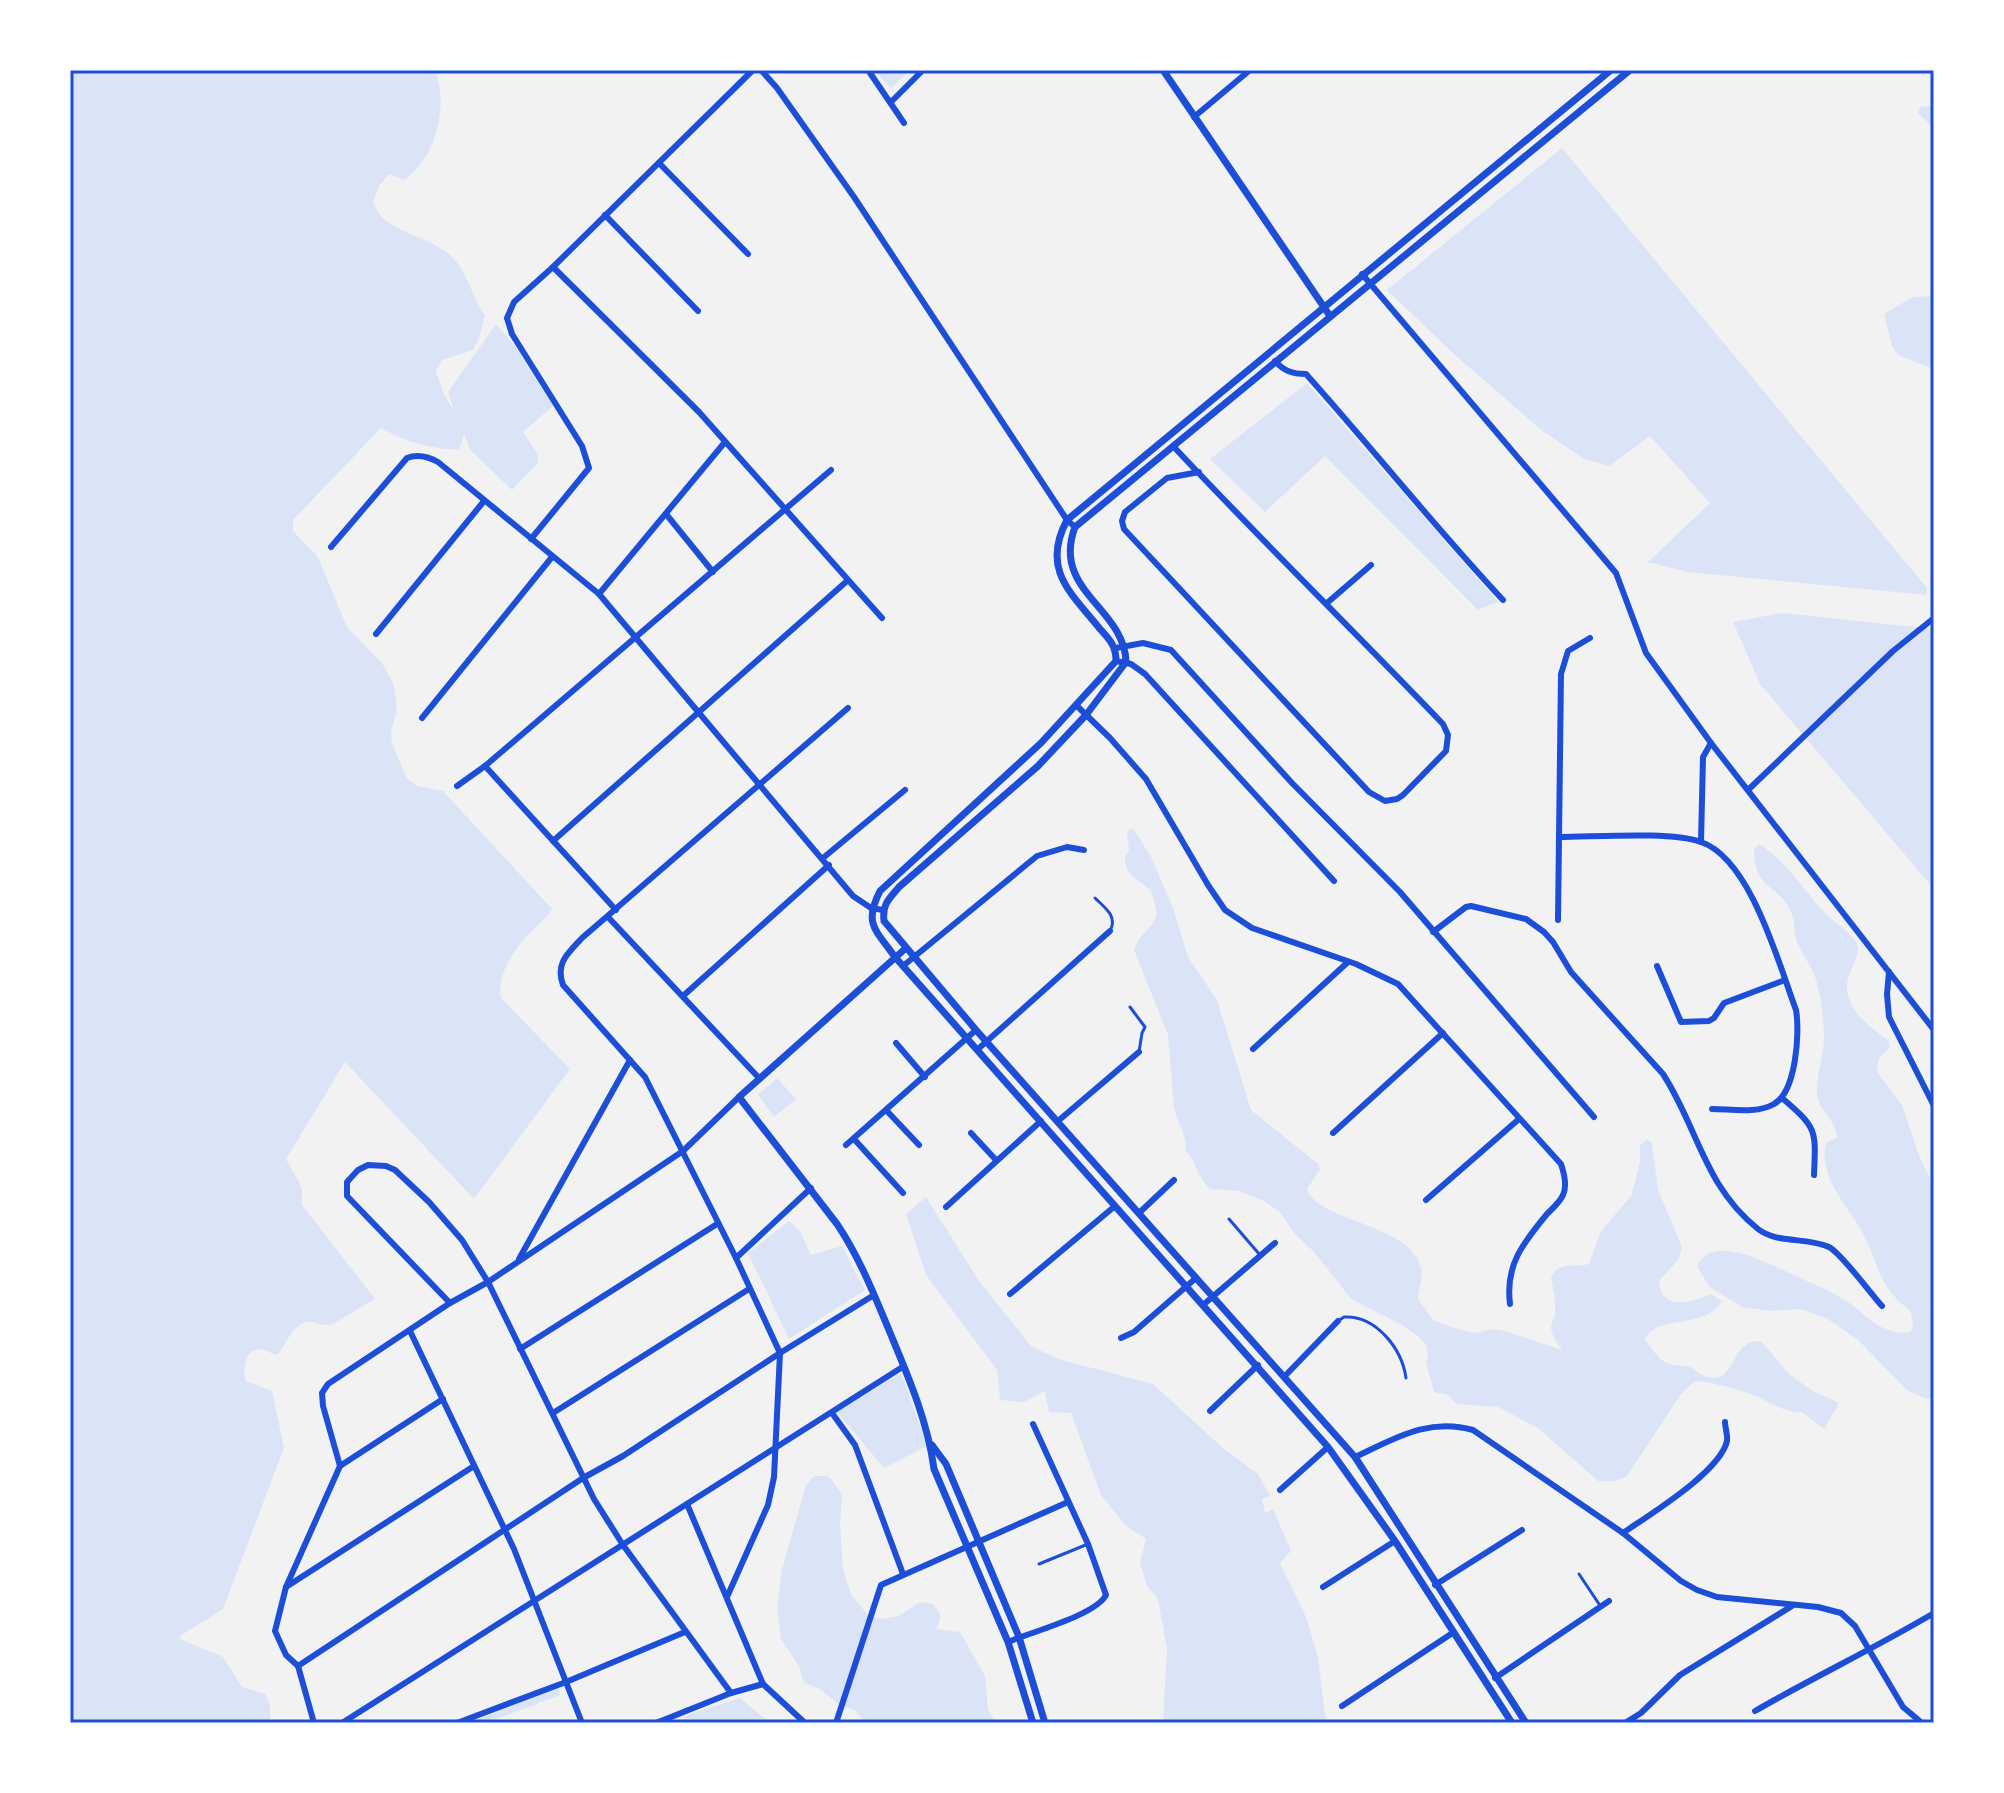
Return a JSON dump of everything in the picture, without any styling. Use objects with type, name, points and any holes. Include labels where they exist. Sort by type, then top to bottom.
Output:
[{"type":"street","points":[[531,539],[589,468],[582,446],[512,334],[507,318],[514,302],[753,70]]},
{"type":"street","points":[[761,70],[854,197],[1067,520],[1075,527]]},
{"type":"street","points":[[868,70],[904,123]]},
{"type":"street","points":[[891,102],[923,70]]},
{"type":"street","points":[[1163,70],[1330,316]]},
{"type":"street","points":[[1194,117],[1250,70]]},
{"type":"street","points":[[1120,647],[1069,592],[1059,575],[1057,545],[1067,520],[1611,70]]},
{"type":"street","points":[[1126,662],[1072,569],[1069,543],[1075,527],[1630,70]]},
{"type":"street","points":[[659,163],[748,254]]},
{"type":"street","points":[[605,215],[698,311]]},
{"type":"street","points":[[553,267],[699,412],[882,618]]},
{"type":"street","points":[[1362,274],[1616,573],[1646,653],[1711,743],[1934,1030]]},
{"type":"street","points":[[1275,361],[1282,369],[1306,374],[1429,519],[1503,600]]},
{"type":"street","points":[[599,594],[725,442]]},
{"type":"street","points":[[1173,446],[1199,472],[1327,603],[1443,724],[1448,735],[1446,751],[1397,799],[1385,801],[1369,792],[1124,529],[1122,521],[1125,512],[1167,478],[1199,472]]},
{"type":"street","points":[[331,547],[407,458],[429,458],[438,462],[599,594],[853,896],[871,908],[883,910]]},
{"type":"street","points":[[457,786],[485,766],[831,470]]},
{"type":"street","points":[[376,634],[484,501]]},
{"type":"street","points":[[666,514],[713,572]]},
{"type":"street","points":[[422,718],[552,557]]},
{"type":"street","points":[[1327,603],[1371,565]]},
{"type":"street","points":[[553,841],[847,581]]},
{"type":"street","points":[[1748,790],[1893,651],[1934,618]]},
{"type":"street","points":[[1558,920],[1561,674],[1568,651],[1590,638]]},
{"type":"street","points":[[1120,647],[1143,643],[1171,650],[1292,783],[1400,892],[1594,1117]]},
{"type":"street","points":[[1120,647],[1116,661],[1023,761],[880,891],[871,908],[874,928],[966,1040],[1328,1447],[1395,1541],[1512,1723]]},
{"type":"street","points":[[1116,661],[1126,662],[1145,674],[1334,881]]},
{"type":"street","points":[[1126,662],[1086,715],[1038,766],[899,887],[883,910],[884,921],[976,1030],[1355,1457],[1526,1723]]},
{"type":"street","points":[[1077,706],[1146,779],[1225,910],[1252,928],[1348,962],[1398,984],[1556,1158],[1564,1173],[1564,1194],[1517,1255],[1508,1284],[1510,1304]]},
{"type":"street","points":[[727,1597],[768,1505],[775,1447],[780,1353],[645,1077],[563,985],[559,973],[562,959],[582,938],[848,708]]},
{"type":"street","points":[[1701,842],[1703,757],[1711,743]]},
{"type":"street","points":[[485,766],[529,818],[616,910]]},
{"type":"street","points":[[823,858],[905,790]]},
{"type":"street","points":[[1559,837],[1662,837],[1701,842],[1728,861],[1750,890],[1796,1010],[1799,1026],[1792,1068],[1782,1098],[1773,1105],[1759,1109],[1712,1109]]},
{"type":"street","points":[[903,966],[1037,856],[1067,847],[1084,850]]},
{"type":"street","points":[[683,996],[829,865]]},
{"type":"street","points":[[1433,932],[1466,907],[1526,919],[1544,932],[1571,972],[1663,1074],[1718,1186],[1736,1206],[1764,1234],[1830,1247],[1882,1306]]},
{"type":"street","points":[[608,917],[759,1078]]},
{"type":"street","points":[[977,1050],[1110,931]]},
{"type":"street","points":[[340,1466],[323,1406],[322,1393],[328,1384],[359,1361],[488,1282],[683,1151],[759,1078],[906,948]]},
{"type":"street","points":[[1253,1049],[1348,962]]},
{"type":"street","points":[[1657,966],[1681,1022],[1709,1021],[1724,1003],[1785,980]]},
{"type":"street","points":[[1889,972],[1889,1017],[1934,1106]]},
{"type":"street","points":[[846,1145],[976,1030]]},
{"type":"street","points":[[1333,1133],[1443,1033]]},
{"type":"street","points":[[896,1043],[925,1077]]},
{"type":"street","points":[[1058,1121],[1139,1052]]},
{"type":"street","points":[[516,1263],[630,1060]]},
{"type":"street","points":[[739,1097],[849,1242],[874,1295],[904,1366],[931,1444],[934,1469],[1008,1642],[1033,1723]]},
{"type":"street","points":[[1782,1098],[1814,1129],[1814,1175]]},
{"type":"street","points":[[886,1110],[919,1145]]},
{"type":"street","points":[[1426,1200],[1519,1119]]},
{"type":"street","points":[[946,1207],[1041,1121]]},
{"type":"street","points":[[971,1133],[996,1160]]},
{"type":"street","points":[[854,1139],[903,1193]]},
{"type":"street","points":[[450,1303],[351,1202],[345,1192],[347,1182],[358,1170],[368,1165],[395,1170],[429,1202],[462,1240],[488,1282],[583,1478],[623,1545],[731,1693]]},
{"type":"street","points":[[1139,1213],[1174,1180]]},
{"type":"street","points":[[736,1258],[811,1188]]},
{"type":"street","points":[[1010,1294],[1115,1206]]},
{"type":"street","points":[[520,1349],[717,1224]]},
{"type":"street","points":[[1203,1305],[1275,1243]]},
{"type":"street","points":[[1121,1338],[1134,1332],[1196,1278]]},
{"type":"street","points":[[553,1413],[749,1289]]},
{"type":"street","points":[[298,1666],[583,1478],[623,1456],[874,1295]]},
{"type":"street","points":[[1284,1377],[1338,1321]]},
{"type":"street","points":[[410,1331],[505,1529],[582,1723]]},
{"type":"street","points":[[1210,1411],[1258,1365]]},
{"type":"street","points":[[342,1723],[904,1366]]},
{"type":"street","points":[[314,1723],[298,1666],[286,1655],[275,1631],[286,1587],[340,1466],[443,1399]]},
{"type":"street","points":[[832,1413],[855,1445],[903,1574]]},
{"type":"street","points":[[1623,1533],[1680,1494],[1713,1463],[1727,1441],[1725,1422]]},
{"type":"street","points":[[1008,1642],[1081,1613],[1102,1602],[1106,1595],[1088,1544],[1033,1424]]},
{"type":"street","points":[[1355,1457],[1422,1427],[1460,1426],[1473,1430],[1623,1533],[1681,1581],[1697,1590],[1717,1597],[1818,1607],[1841,1613],[1855,1626],[1903,1707],[1922,1723]]},
{"type":"street","points":[[931,1444],[946,1464],[1019,1637],[1045,1723]]},
{"type":"street","points":[[1280,1490],[1328,1447]]},
{"type":"street","points":[[286,1587],[474,1466]]},
{"type":"street","points":[[836,1723],[881,1585],[1068,1502]]},
{"type":"street","points":[[687,1504],[763,1684],[805,1723]]},
{"type":"street","points":[[1435,1585],[1522,1530]]},
{"type":"street","points":[[1323,1587],[1395,1541]]},
{"type":"street","points":[[1495,1678],[1609,1601]]},
{"type":"street","points":[[1625,1723],[1641,1713],[1680,1675],[1792,1606]]},
{"type":"street","points":[[1755,1711],[1813,1678],[1870,1651],[1934,1613]]},
{"type":"street","points":[[457,1723],[685,1632]]},
{"type":"street","points":[[1342,1706],[1454,1632]]},
{"type":"street","points":[[656,1723],[731,1693],[763,1684]]},
{"type":"lane","points":[[1095,898],[1112,915],[1114,921],[1110,931]]},
{"type":"lane","points":[[1130,1007],[1145,1027],[1139,1052]]},
{"type":"lane","points":[[1229,1219],[1261,1256]]},
{"type":"lane","points":[[1338,1321],[1344,1317],[1364,1319],[1393,1344],[1404,1362],[1406,1378]]},
{"type":"lane","points":[[1039,1564],[1088,1544]]},
{"type":"lane","points":[[1579,1574],[1601,1607]]},
{"type":"shaded area","points":[[70,70],[435,70],[441,99],[432,145],[424,159],[404,180],[389,174],[379,186],[373,202],[382,217],[391,224],[450,255],[462,269],[485,315],[473,350],[442,360],[436,371],[444,395],[454,410],[448,392],[496,324],[514,345],[553,406],[523,432],[538,455],[538,463],[512,490],[470,450],[464,434],[459,450],[418,444],[381,428],[293,520],[293,531],[318,557],[347,627],[382,663],[394,685],[397,709],[391,732],[392,744],[407,778],[417,786],[443,791],[552,909],[512,955],[500,990],[501,998],[570,1069],[474,1199],[345,1062],[286,1159],[302,1188],[302,1205],[375,1299],[331,1325],[303,1323],[295,1329],[277,1355],[257,1350],[252,1351],[246,1360],[246,1381],[272,1391],[284,1448],[223,1609],[180,1636],[180,1639],[223,1657],[242,1687],[265,1694],[270,1705],[270,1723],[70,1723]]},
{"type":"shaded area","points":[[874,70],[910,70],[891,88]]},
{"type":"shaded area","points":[[1934,105],[1934,128],[1918,113],[1920,107]]},
{"type":"shaded area","points":[[1562,148],[1927,588],[1927,595],[1688,572],[1648,562],[1710,503],[1650,436],[1609,466],[1584,459],[1540,429],[1387,290]]},
{"type":"shaded area","points":[[1934,296],[1934,369],[1898,355],[1892,346],[1884,314],[1913,297]]},
{"type":"shaded area","points":[[1307,383],[1498,602],[1478,610],[1325,456],[1265,512],[1210,459]]},
{"type":"shaded area","points":[[1782,613],[1934,629],[1934,889],[1760,684],[1733,622]]},
{"type":"shaded area","points":[[1133,828],[1151,857],[1173,908],[1188,957],[1217,1000],[1251,1110],[1318,1164],[1320,1170],[1307,1189],[1314,1200],[1400,1241],[1414,1253],[1422,1272],[1418,1299],[1433,1320],[1474,1333],[1493,1329],[1505,1331],[1562,1350],[1551,1329],[1555,1296],[1551,1277],[1563,1266],[1589,1264],[1601,1231],[1631,1196],[1640,1162],[1640,1145],[1647,1139],[1652,1143],[1658,1190],[1682,1247],[1679,1259],[1659,1281],[1661,1291],[1671,1301],[1687,1302],[1711,1294],[1722,1301],[1704,1316],[1659,1327],[1645,1340],[1667,1363],[1717,1377],[1724,1374],[1743,1347],[1761,1341],[1790,1375],[1813,1391],[1839,1403],[1824,1429],[1802,1412],[1784,1409],[1732,1388],[1695,1381],[1681,1394],[1627,1476],[1616,1481],[1598,1481],[1538,1428],[1498,1407],[1456,1404],[1448,1395],[1434,1392],[1426,1362],[1426,1345],[1418,1336],[1351,1299],[1315,1253],[1294,1233],[1280,1212],[1264,1201],[1239,1191],[1210,1189],[1186,1151],[1174,1107],[1168,1035],[1134,950],[1152,924],[1156,912],[1150,890],[1132,876],[1125,862],[1129,851],[1127,831]]},
{"type":"shaded area","points":[[1759,844],[1788,869],[1828,916],[1856,942],[1858,952],[1847,983],[1849,998],[1862,1019],[1889,1041],[1890,1047],[1879,1058],[1877,1072],[1902,1105],[1920,1158],[1934,1186],[1934,1399],[1907,1390],[1857,1339],[1826,1318],[1801,1309],[1772,1311],[1742,1307],[1710,1287],[1697,1267],[1704,1256],[1715,1251],[1743,1254],[1833,1293],[1886,1329],[1907,1333],[1913,1326],[1911,1312],[1886,1285],[1866,1239],[1837,1194],[1826,1169],[1826,1143],[1837,1138],[1817,1094],[1824,1041],[1819,993],[1813,972],[1796,939],[1793,918],[1787,905],[1759,874],[1754,849]]},
{"type":"shaded area","points":[[777,1078],[796,1099],[774,1117],[758,1095]]},
{"type":"shaded area","points":[[926,1197],[979,1281],[1031,1346],[1058,1359],[1153,1384],[1225,1450],[1258,1474],[1270,1496],[1262,1499],[1265,1513],[1273,1509],[1291,1551],[1280,1563],[1306,1617],[1318,1657],[1326,1723],[1163,1723],[1167,1649],[1158,1599],[1147,1586],[1140,1563],[1146,1539],[1126,1526],[1101,1495],[1071,1413],[1049,1412],[1045,1391],[1024,1402],[1000,1400],[997,1370],[926,1275],[906,1214]]},
{"type":"shaded area","points":[[789,1221],[800,1231],[811,1255],[842,1246],[865,1290],[789,1339],[748,1253]]},
{"type":"shaded area","points":[[901,1373],[927,1446],[884,1468],[837,1412]]},
{"type":"shaded area","points":[[814,1476],[827,1476],[842,1495],[843,1570],[852,1596],[868,1615],[880,1619],[899,1616],[920,1602],[933,1604],[940,1616],[936,1629],[960,1632],[985,1676],[988,1710],[996,1723],[866,1723],[855,1710],[838,1704],[820,1689],[804,1683],[799,1666],[781,1639],[777,1607],[782,1570],[806,1485]]},
{"type":"shaded area","points":[[559,1688],[560,1695],[486,1723],[468,1723]]},
{"type":"shaded area","points":[[740,1698],[770,1723],[678,1723],[690,1714]]}]
